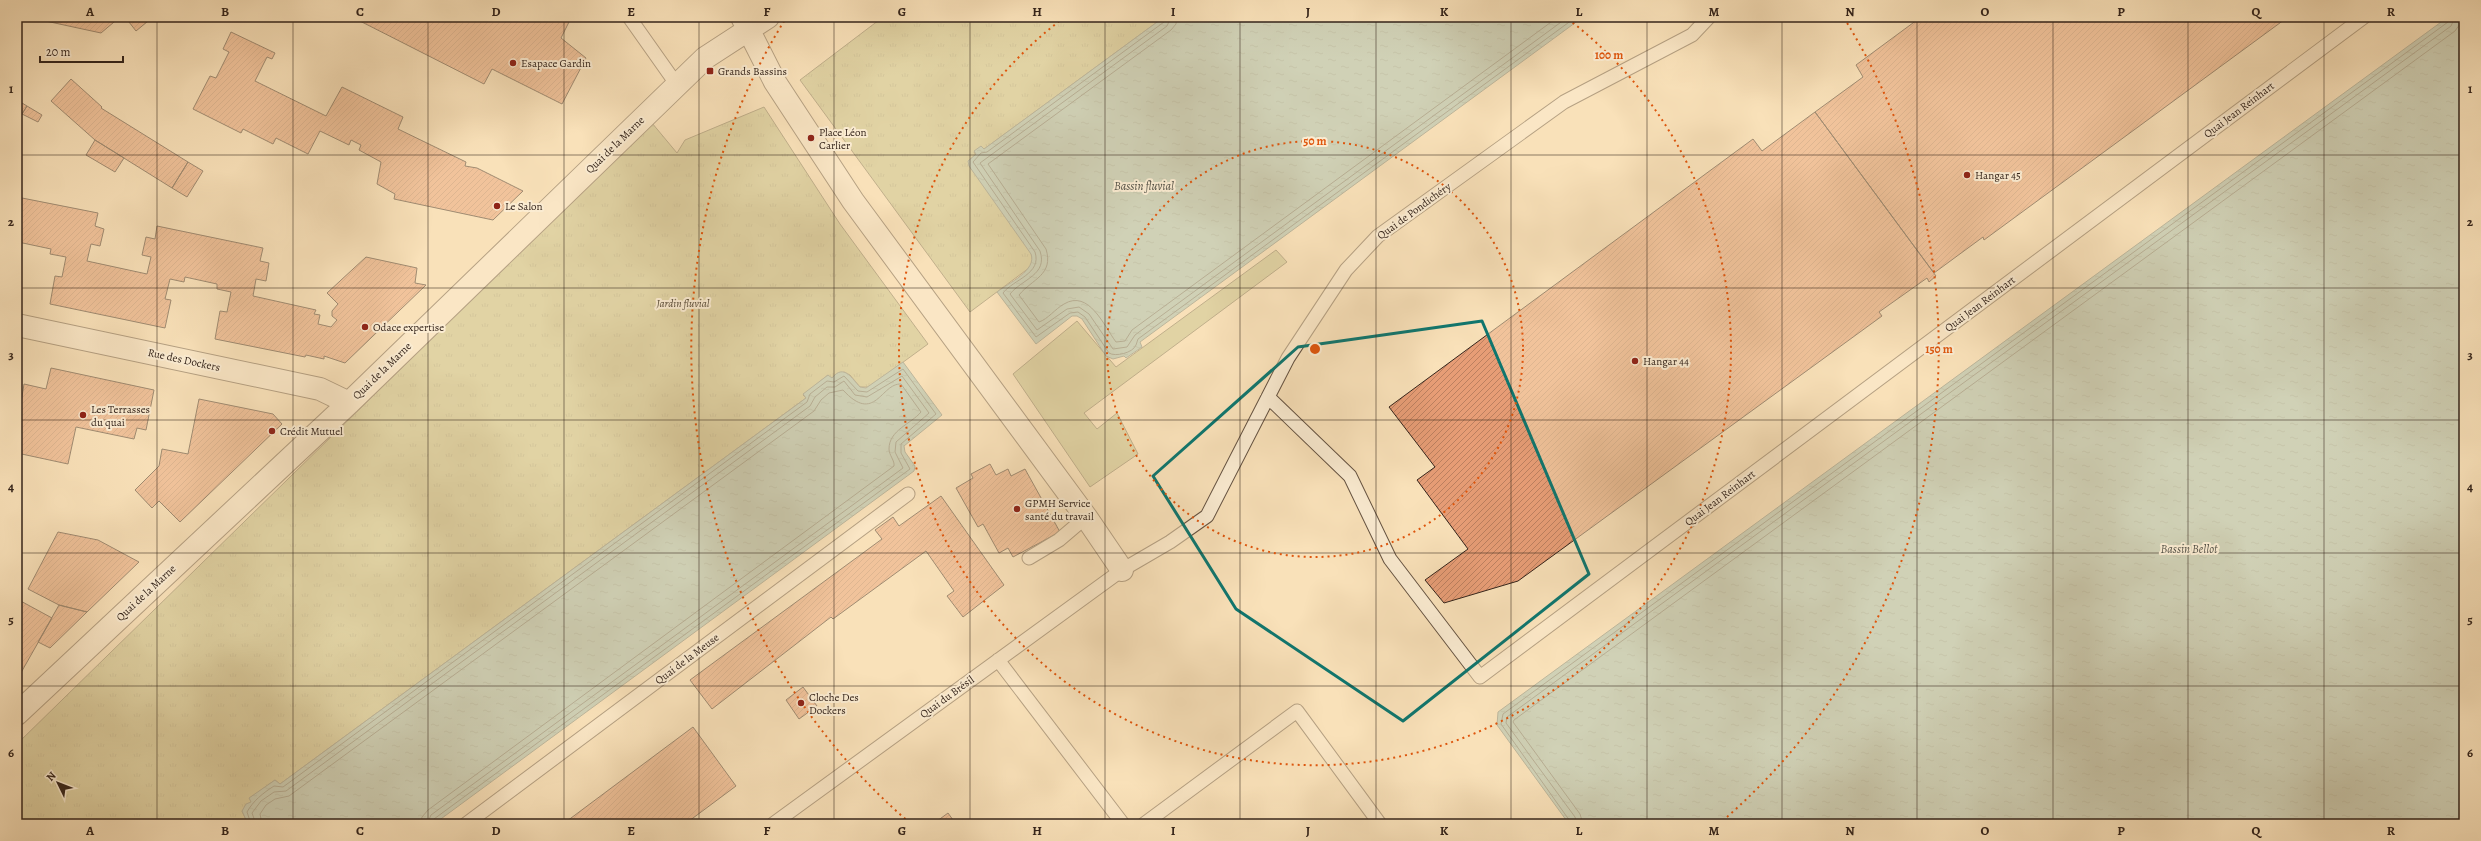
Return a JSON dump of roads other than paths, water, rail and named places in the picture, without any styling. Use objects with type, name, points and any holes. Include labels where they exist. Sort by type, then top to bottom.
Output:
[{"type":"street","name":"Quai de la Marne","points":[[17,714],[349,403],[705,58],[745,23],[768,17]]},
{"type":"street","points":[[745,23],[775,82],[853,201],[1086,517],[1122,570]]},
{"type":"street","name":"Rue des Dockers","points":[[17,325],[320,389],[349,403]]},
{"type":"lane","points":[[629,17],[677,85]]},
{"type":"lane","name":"Quai de Pondichéry","points":[[1122,570],[1170,542],[1207,516],[1288,358],[1318,309],[1346,270],[1378,236],[1564,102],[1692,35],[1709,17]]},
{"type":"lane","name":"Quai Jean Reinhart","points":[[1268,397],[1350,476],[1390,559],[1480,676],[2364,17]]},
{"type":"lane","name":"Quai de la Meuse","points":[[466,824],[908,494]]},
{"type":"lane","points":[[1029,558],[1059,540],[1086,517]]},
{"type":"lane","name":"Quai du Brésil","points":[[773,824],[1122,570]]},
{"type":"lane","points":[[998,660],[1123,824]]},
{"type":"lane","points":[[1144,824],[1297,711],[1380,824]]},
{"type":"water","name":"Bassin fluvial","points":[[1164,17],[1583,17],[1140,342],[1142,347],[1126,358],[1124,356],[1113,359],[1106,356],[1082,319],[1077,316],[1072,316],[1036,344],[997,292],[1026,271],[1032,260],[1031,254],[969,166],[968,161],[976,154],[974,151],[981,146],[984,149]]},
{"type":"water","name":"Bassin Bellot","points":[[2448,17],[2464,17],[2464,824],[1569,824],[1497,725],[1498,712]]},
{"type":"water","points":[[903,362],[942,415],[904,446],[905,452],[915,466],[914,471],[434,824],[248,824],[242,811],[246,804],[251,802],[249,798],[275,780],[280,784],[806,398],[803,394],[828,375],[832,378],[840,372],[844,372],[848,374],[860,387],[866,388]]},
{"type":"place","name":"Esapace Gardin","points":[[513,63]]},
{"type":"place","name":"Grands Bassins","points":[[710,71]]},
{"type":"place","name":"Place Léon Carlier","points":[[811,138]]},
{"type":"place","name":"Hangar 45","points":[[1967,175]]},
{"type":"place","name":"Le Salon","points":[[497,206]]},
{"type":"place","name":"Odace expertise","points":[[365,327]]},
{"type":"place","name":"Hangar 44","points":[[1635,361]]},
{"type":"place","name":"Les Terrasses du quai","points":[[83,415]]},
{"type":"place","name":"Crédit Mutuel","points":[[272,431]]},
{"type":"place","name":"GPMH Service santé du travail","points":[[1017,509]]},
{"type":"place","name":"Cloche Des Dockers","points":[[801,703]]},
{"type":"park label","name":"Jardin fluvial","points":[[683,303]]}]
